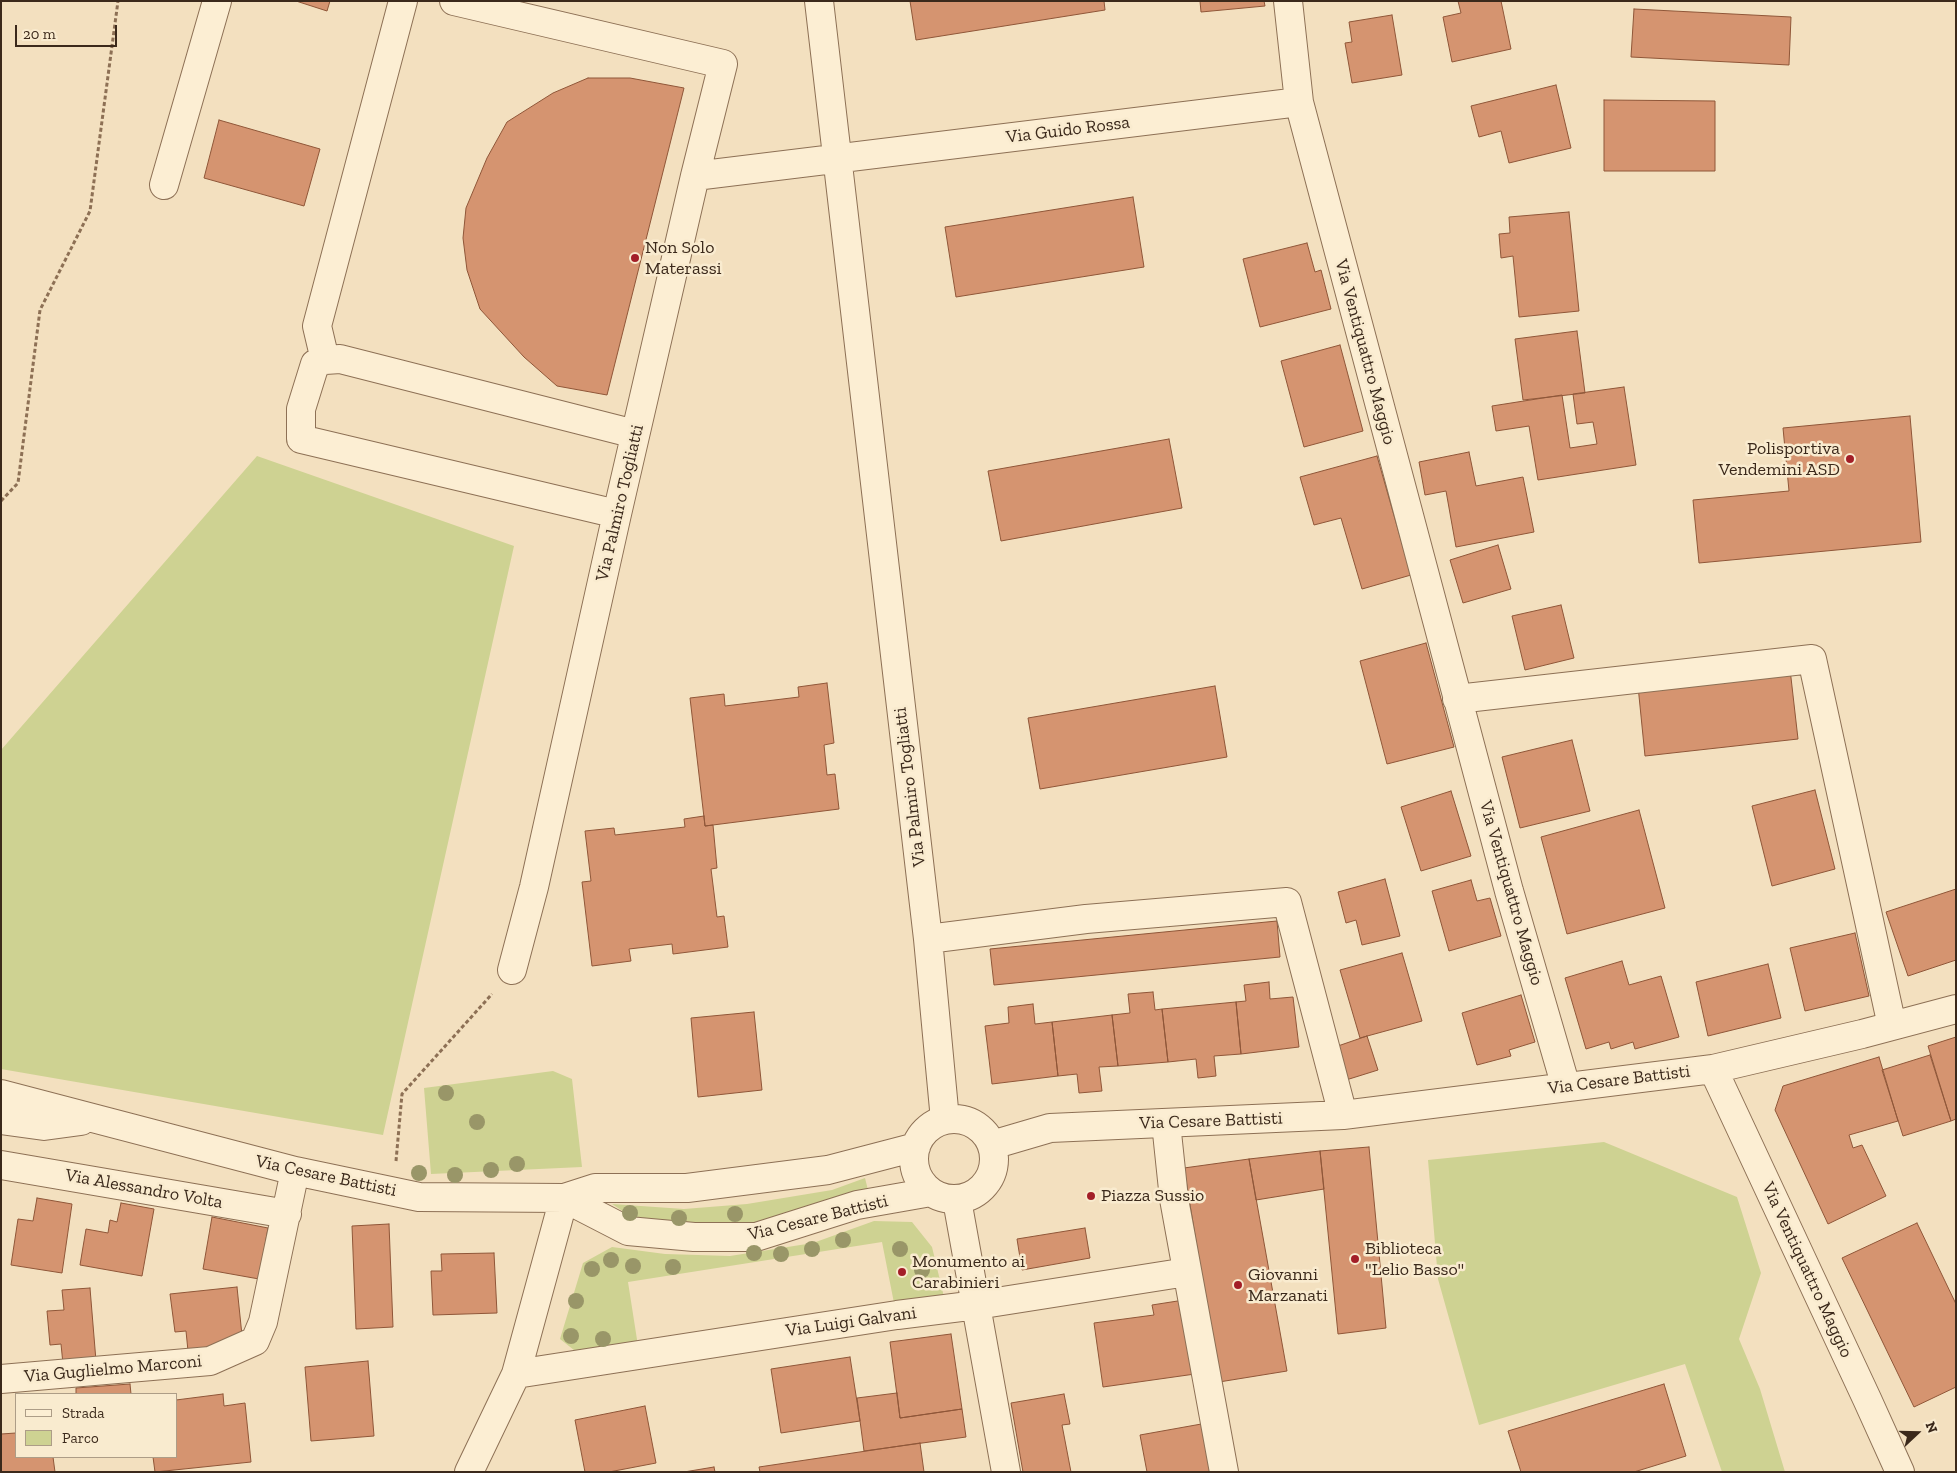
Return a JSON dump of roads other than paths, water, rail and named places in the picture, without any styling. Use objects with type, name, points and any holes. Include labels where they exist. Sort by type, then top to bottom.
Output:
[{"type":"street","points":[[164,185],[217,1]]},
{"type":"street","points":[[325,360],[317,326],[402,1]]},
{"type":"street","name":"Via Palmiro Togliatti","points":[[454,1],[723,64],[635,434],[534,887],[512,970]]},
{"type":"street","name":"Via Palmiro Togliatti","points":[[819,1],[928,939],[945,1120]]},
{"type":"street","name":"Via Ventiquattro Maggio","points":[[1288,1],[1299,102],[1509,891],[1566,1087]]},
{"type":"street","name":"Via Guido Rossa","points":[[837,158],[1299,102]]},
{"type":"street","points":[[695,176],[837,158]]},
{"type":"street","points":[[617,514],[301,439],[301,410],[315,364],[325,360],[340,359],[635,434]]},
{"type":"street","points":[[1458,699],[1812,659],[1892,1026]]},
{"type":"street","points":[[928,939],[1086,919],[1287,902],[1343,1115]]},
{"type":"street","name":"Via Cesare Battisti","points":[[992,1145],[1050,1128],[1343,1115],[1712,1069],[1956,1009]]},
{"type":"street","name":"Via Ventiquattro Maggio","points":[[1712,1069],[1868,1399],[1900,1472]]},
{"type":"street","name":"Via Cesare Battisti","points":[[1,1094],[295,1171],[419,1197],[564,1198],[595,1188],[687,1188],[828,1170],[916,1147]]},
{"type":"street","name":"Via Cesare Battisti","points":[[1,1120],[44,1126],[92,1119]]},
{"type":"street","points":[[931,1192],[922,1183],[916,1172],[914,1159],[916,1147],[922,1135],[932,1125],[945,1120],[957,1119],[973,1124],[986,1135],[992,1145],[993,1172],[976,1194],[957,1200],[1006,1472]]},
{"type":"street","points":[[1166,1123],[1174,1199],[1224,1472]]},
{"type":"street","name":"Via Alessandro Volta","points":[[1,1165],[287,1214]]},
{"type":"street","name":"Via Guglielmo Marconi","points":[[1,1379],[210,1361],[256,1341],[263,1322],[295,1171]]},
{"type":"street","name":"Via Cesare Battisti","points":[[564,1198],[628,1230],[694,1237],[756,1237],[857,1205],[931,1192],[943,1198],[957,1200]]},
{"type":"street","points":[[469,1472],[516,1374],[564,1198]]},
{"type":"street","name":"Via Luigi Galvani","points":[[516,1374],[1187,1272]]},
{"type":"place","name":"Non Solo Materassi","points":[[635,258]]},
{"type":"place","name":"Polisportiva Vendemini ASD","points":[[1850,459]]},
{"type":"place","name":"Piazza Sussio","points":[[1091,1196]]},
{"type":"place","name":"Biblioteca \"Lelio Basso\"","points":[[1355,1259]]},
{"type":"place","name":"Monumento ai Carabinieri","points":[[902,1272]]},
{"type":"place","name":"Giovanni Marzanati","points":[[1238,1285]]}]
